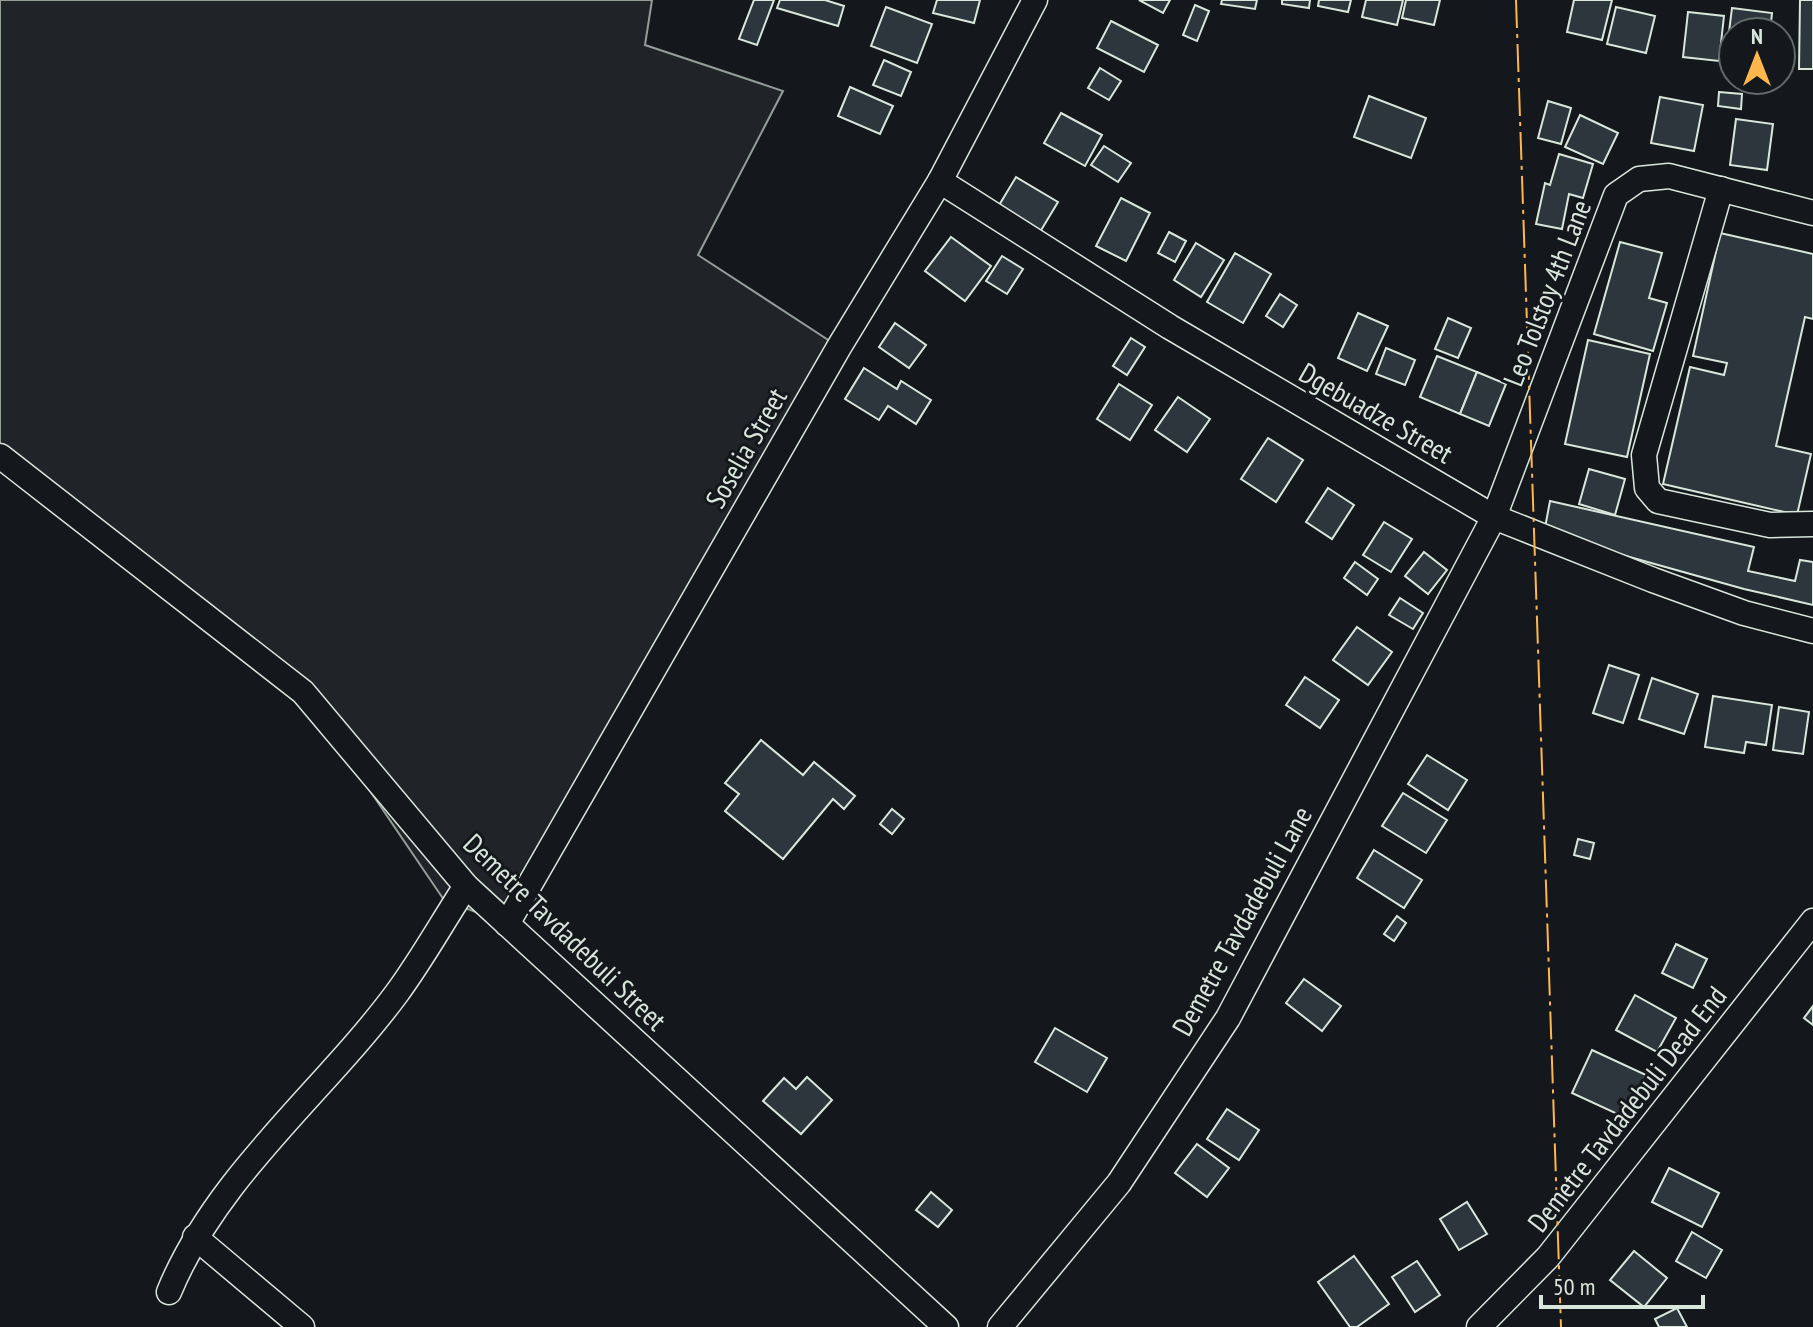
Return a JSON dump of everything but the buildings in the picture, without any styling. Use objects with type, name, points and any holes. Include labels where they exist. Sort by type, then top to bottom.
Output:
[{"type":"street","name":"Soselia Street","points":[[507,924],[839,347],[940,181],[1035,0]]},
{"type":"street","name":"Leo Tolstoy 4th Lane","points":[[1494,517],[1616,195],[1639,179],[1669,176],[1813,213]]},
{"type":"street","name":"Dgebuadze Street","points":[[940,181],[1170,327],[1494,517],[1744,613],[1813,631]]},
{"type":"street","points":[[1721,189],[1644,455],[1647,488],[1658,501],[1770,525],[1813,524]]},
{"type":"street","name":"Demetre Tavdadebuli Street","points":[[0,456],[303,692],[466,886],[946,1327]]},
{"type":"street","name":"Demetre Tavdadebuli Lane","points":[[1000,1327],[1119,1183],[1228,1018],[1494,517]]},
{"type":"street","points":[[169,1292],[195,1237],[229,1191],[396,993],[466,886]]},
{"type":"street","name":"Demetre Tavdadebuli Dead End","points":[[1479,1327],[1548,1257],[1813,921]]},
{"type":"street","points":[[195,1237],[302,1327]]},
{"type":"shaded area","points":[[0,0],[652,0],[645,45],[783,91],[698,255],[839,347],[507,924],[444,900],[303,692],[0,456]]},
{"type":"power","points":[[1516,0],[1561,1327]]}]
